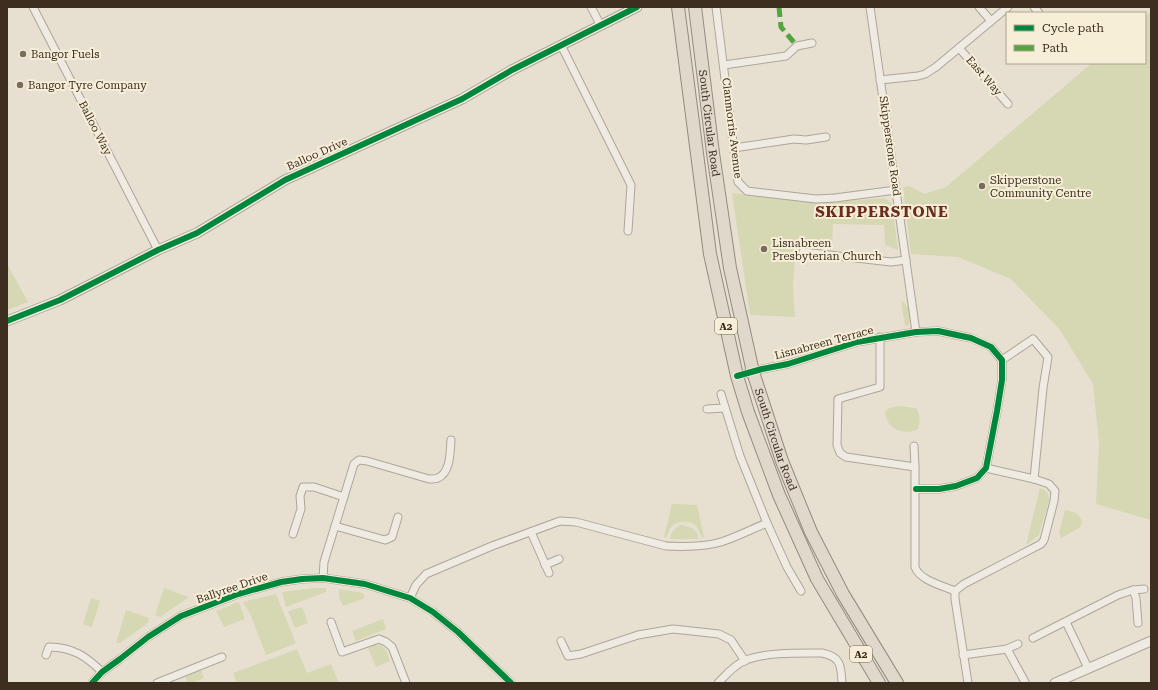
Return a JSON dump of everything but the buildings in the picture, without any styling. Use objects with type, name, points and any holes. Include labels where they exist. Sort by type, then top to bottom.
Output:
[{"type":"highway","name":"South Circular Road","points":[[678,7],[710,254],[737,376],[748,412],[779,495],[817,579],[879,683]]},
{"type":"highway","name":"South Circular Road","points":[[695,7],[713,153],[730,268],[753,372],[782,461],[811,532],[843,594],[897,683]]},
{"type":"street","name":"Balloo Way","points":[[33,7],[158,250]]},
{"type":"street","points":[[591,7],[601,26]]},
{"type":"street","name":"Balloo Drive","points":[[7,321],[60,300],[158,250],[197,233],[285,180],[462,99],[512,70],[637,7]]},
{"type":"street","name":"Clanmorris Avenue","points":[[716,7],[738,182],[747,191],[816,199],[896,190]]},
{"type":"street","name":"Skipperstone Road","points":[[870,7],[916,332]]},
{"type":"street","points":[[979,7],[992,21]]},
{"type":"street","points":[[880,80],[925,74],[936,67],[1008,7]]},
{"type":"street","points":[[724,65],[786,56],[797,46],[812,43]]},
{"type":"street","points":[[561,45],[632,185],[628,231]]},
{"type":"street","name":"East Way","points":[[959,48],[1008,104]]},
{"type":"street","points":[[734,148],[794,139],[806,140],[826,137]]},
{"type":"street","points":[[803,252],[891,262],[906,260]]},
{"type":"street","name":"Lisnabreen Terrace","points":[[737,376],[788,364],[857,342],[916,332],[938,331],[971,338],[991,347],[1002,360]]},
{"type":"street","points":[[880,337],[880,387],[838,399],[837,445],[840,453],[846,456],[915,467]]},
{"type":"street","points":[[916,490],[939,489],[956,486],[977,478],[986,468],[1002,380],[1002,360],[1033,338],[1048,357],[1042,388],[1034,479]]},
{"type":"street","points":[[721,394],[740,456],[767,523],[787,566],[801,591]]},
{"type":"street","points":[[707,409],[725,408]]},
{"type":"street","points":[[323,578],[324,562],[354,464],[359,460],[367,461],[429,479],[438,478],[445,472],[449,459],[450,440]]},
{"type":"street","points":[[914,446],[916,490],[915,567],[917,572],[923,578],[955,591]]},
{"type":"street","points":[[968,683],[954,599],[955,591],[964,584],[1041,544],[1044,540],[1054,501],[1055,491],[1049,484],[1034,479],[986,468]]},
{"type":"street","points":[[293,534],[301,509],[300,496],[304,487],[314,487],[344,497]]},
{"type":"street","points":[[335,526],[385,540],[392,537],[398,517]]},
{"type":"street","points":[[410,598],[416,584],[426,574],[492,546],[560,522],[576,522],[656,544],[676,547],[701,546],[721,542],[767,523]]},
{"type":"street","points":[[532,532],[549,573]]},
{"type":"street","points":[[545,565],[559,559]]},
{"type":"street","name":"Ballyree Drive","points":[[92,683],[102,672],[148,637],[181,616],[238,594],[281,582],[323,578],[365,584],[410,598],[433,612],[458,632],[511,683]]},
{"type":"street","points":[[1033,638],[1118,595],[1133,590],[1144,589]]},
{"type":"street","points":[[1133,590],[1136,598],[1138,623]]},
{"type":"street","points":[[331,622],[342,652],[379,639],[386,642],[392,648],[406,683]]},
{"type":"street","points":[[1066,622],[1088,668]]},
{"type":"street","points":[[562,641],[568,656],[581,654],[638,635],[673,629],[719,634],[731,640],[745,661]]},
{"type":"street","points":[[1055,683],[1151,641]]},
{"type":"street","points":[[964,656],[1007,649],[1018,644]]},
{"type":"street","points":[[46,655],[48,647],[59,647],[84,656],[102,672]]},
{"type":"street","points":[[1007,649],[1025,682]]},
{"type":"street","points":[[718,683],[732,668],[757,656],[822,653],[832,655],[838,660],[841,668],[842,683]]},
{"type":"street","points":[[157,683],[222,657]]},
{"type":"green space","points":[[1151,12],[1151,520],[1096,504],[1099,442],[1093,384],[1060,330],[1011,279],[958,257],[911,254],[903,187],[909,186],[924,194],[946,187],[1091,64],[1146,64],[1146,16]]},
{"type":"green space","points":[[732,193],[817,203],[885,198],[892,204],[898,250],[885,245],[884,225],[833,224],[832,247],[796,243],[793,286],[795,317],[750,315]]},
{"type":"green space","points":[[7,264],[28,302],[7,310]]},
{"type":"green space","points":[[901,300],[906,305],[910,314],[909,325],[905,326]]},
{"type":"green space","points":[[898,406],[916,408],[920,419],[917,430],[905,432],[891,426],[886,417],[885,411]]},
{"type":"green space","points":[[1040,488],[1048,493],[1049,500],[1039,535],[1026,545]]},
{"type":"green space","points":[[672,504],[697,505],[704,537],[702,538],[696,526],[691,523],[684,522],[677,523],[672,526],[666,538],[664,537]]},
{"type":"green space","points":[[1065,510],[1079,515],[1082,523],[1079,528],[1061,538],[1059,533]]},
{"type":"green space","points":[[680,525],[687,526],[695,530],[698,539],[670,539],[673,531]]},
{"type":"green space","points":[[164,588],[189,597],[160,617],[155,615]]},
{"type":"green space","points":[[326,588],[326,592],[286,607],[282,592]]},
{"type":"green space","points":[[339,589],[363,593],[365,598],[343,606],[339,597]]},
{"type":"green space","points":[[276,594],[296,643],[266,655],[251,616],[243,602]]},
{"type":"green space","points":[[91,598],[100,601],[92,627],[83,624]]},
{"type":"green space","points":[[239,602],[245,619],[224,627],[216,611]]},
{"type":"green space","points":[[302,607],[308,623],[295,628],[288,611]]},
{"type":"green space","points":[[126,610],[149,618],[148,623],[120,643],[116,643]]},
{"type":"green space","points":[[383,619],[386,629],[356,641],[352,631]]},
{"type":"green space","points":[[375,645],[382,646],[384,648],[390,661],[376,667],[368,648]]},
{"type":"green space","points":[[297,649],[307,673],[331,664],[339,683],[237,683],[233,673]]},
{"type":"green space","points":[[201,670],[204,678],[188,683],[185,677]]},
{"type":"marked path","points":[[779,7],[781,27],[797,46]]},
{"type":"cycle path","points":[[7,321],[60,300],[158,250],[197,233],[285,180],[462,99],[512,70],[637,7]]},
{"type":"cycle path","points":[[737,376],[788,364],[857,342],[916,332],[938,331],[971,338],[991,347],[1002,360],[1002,380],[986,468],[977,478],[956,486],[939,489],[916,489]]},
{"type":"cycle path","points":[[92,683],[102,672],[148,637],[181,616],[238,594],[281,582],[323,578],[365,584],[410,598],[433,612],[458,632],[511,683]]},
{"type":"place","name":"Bangor Fuels","points":[[23,54]]},
{"type":"place","name":"Bangor Tyre Company","points":[[20,85]]},
{"type":"place","name":"Skipperstone Community Centre","points":[[982,186]]},
{"type":"place","name":"Lisnabreen Presbyterian Church","points":[[764,249]]},
{"type":"district","name":"SKIPPERSTONE","points":[[882,212]]}]
